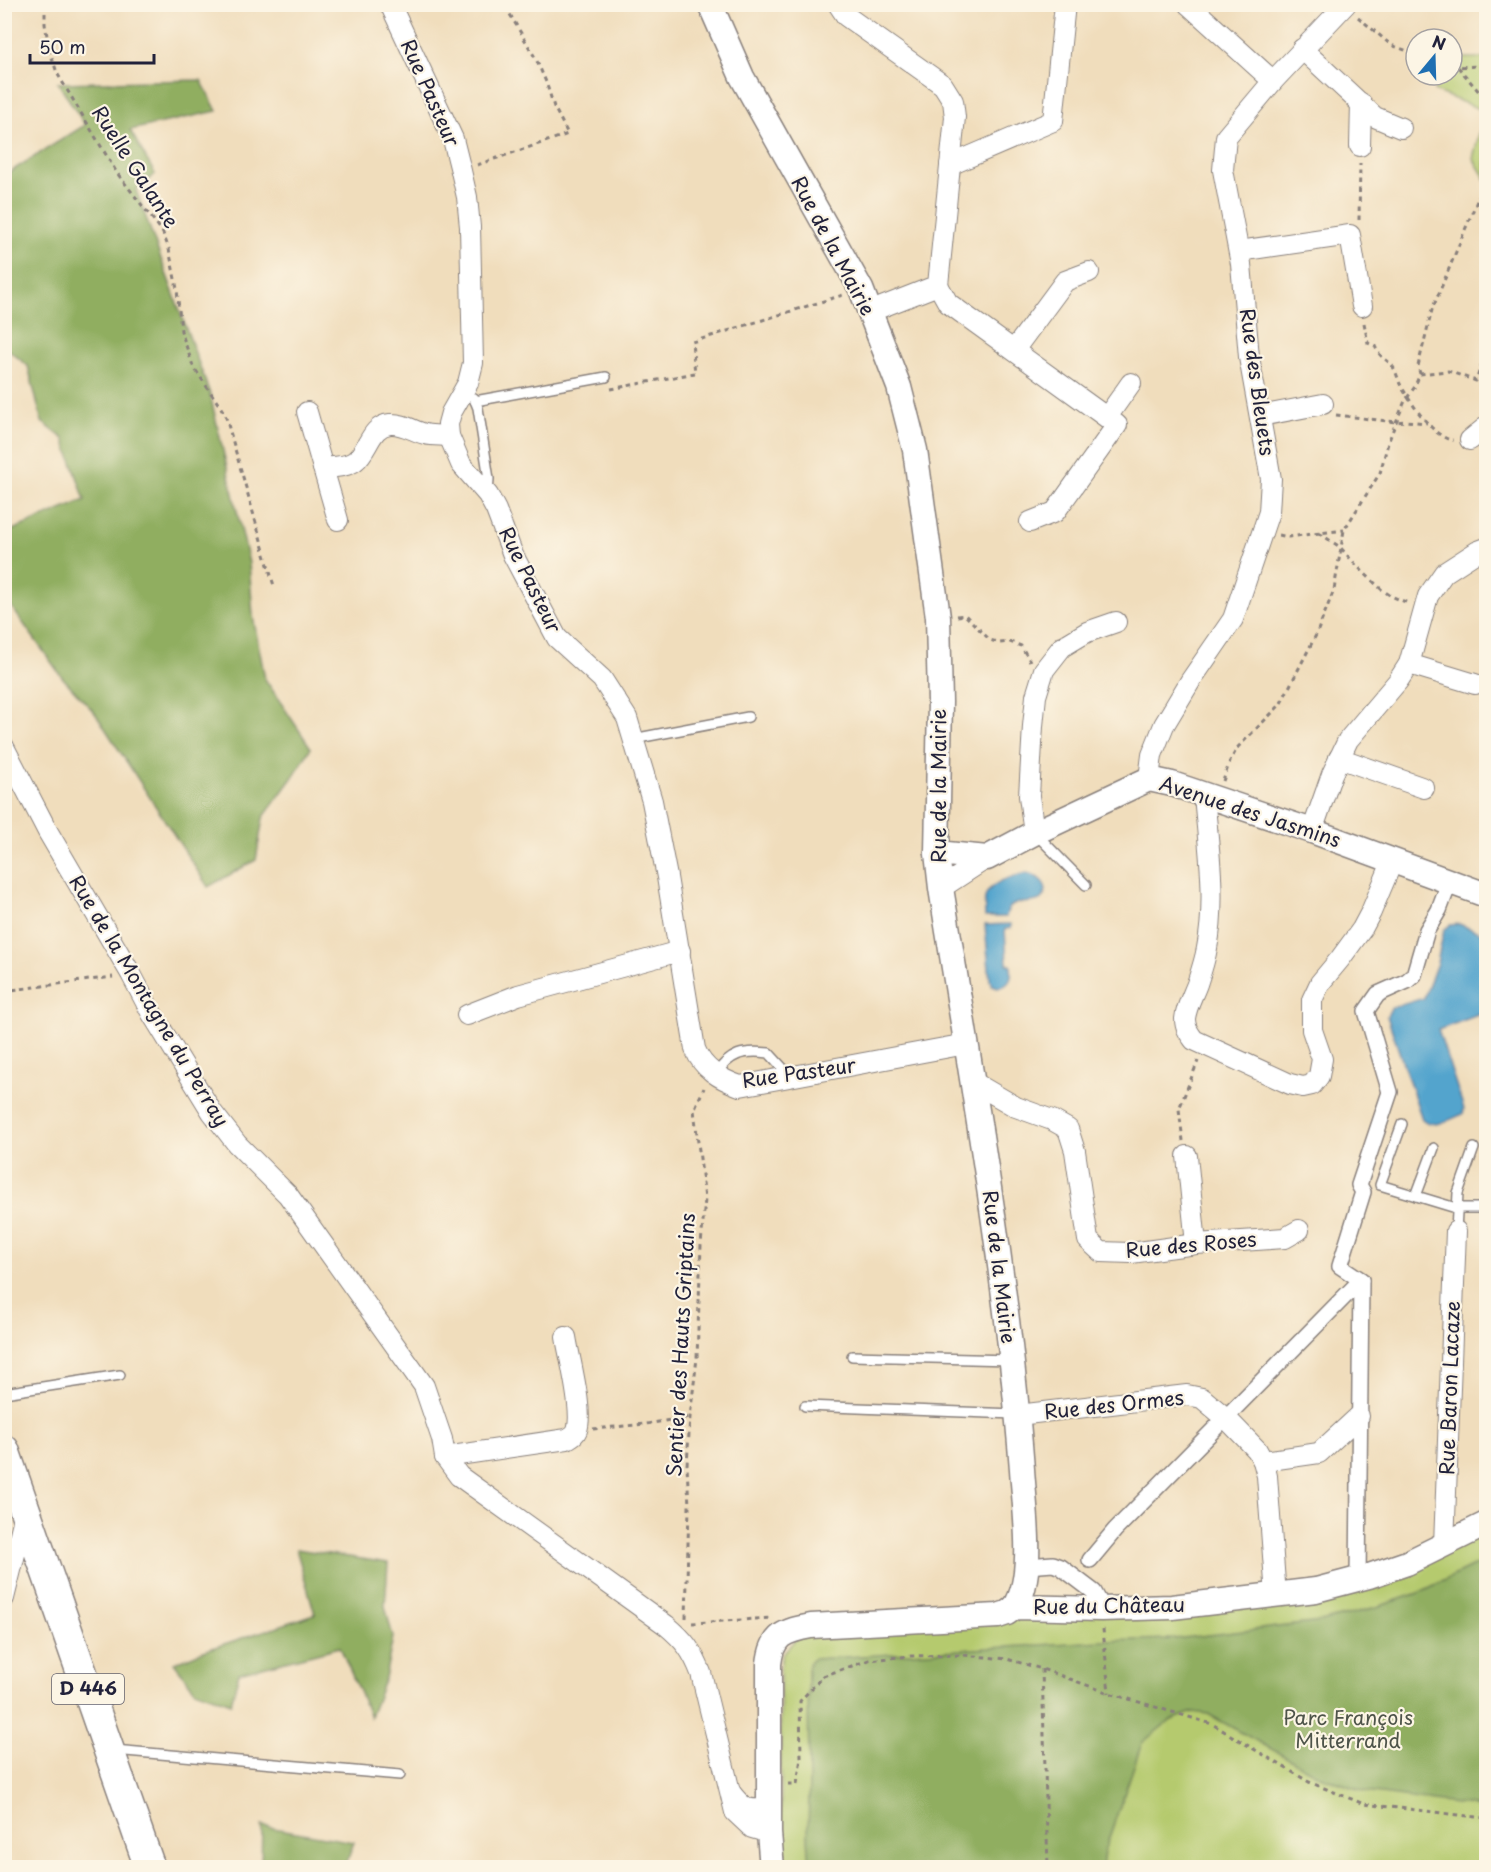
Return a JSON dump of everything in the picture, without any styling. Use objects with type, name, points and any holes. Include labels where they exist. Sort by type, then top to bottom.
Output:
[{"type":"main road","name":"D 446","points":[[4,1450],[150,1868]]},
{"type":"street","name":"Rue Pasteur","points":[[390,4],[453,139],[467,197],[470,227],[473,363],[470,395],[451,413],[448,424],[449,436],[461,464],[488,495],[513,555],[557,638],[602,679],[627,718],[652,801],[699,1059],[714,1075],[740,1086],[966,1044]]},
{"type":"street","name":"Rue de la Mairie","points":[[710,4],[742,77],[861,289],[899,387],[915,450],[938,617],[940,702],[937,853],[940,888],[973,1082],[1018,1414],[1027,1566],[1024,1589],[1015,1607]]},
{"type":"street","points":[[838,4],[846,16],[943,85],[953,101],[950,165],[938,285],[948,303],[1112,421]]},
{"type":"street","points":[[950,165],[1053,121],[1065,4]]},
{"type":"street","points":[[1188,4],[1273,81]]},
{"type":"street","name":"Rue des Bleuets","points":[[1149,779],[1152,755],[1164,725],[1191,680],[1233,619],[1269,512],[1271,479],[1250,357],[1239,251],[1222,170],[1226,137],[1273,81],[1345,5]]},
{"type":"street","points":[[1302,49],[1375,117],[1401,128]]},
{"type":"street","points":[[1360,103],[1360,146]]},
{"type":"street","points":[[1239,251],[1350,236],[1362,306]]},
{"type":"street","points":[[1014,350],[1065,281],[1089,272]]},
{"type":"street","points":[[869,312],[938,285]]},
{"type":"street","points":[[1030,522],[1055,512],[1112,421],[1131,383]]},
{"type":"street","points":[[1260,416],[1323,404]]},
{"type":"street","points":[[307,412],[338,520]]},
{"type":"street","points":[[323,468],[355,461],[381,426],[402,424],[426,434],[449,436]]},
{"type":"street","points":[[1470,440],[1486,427]]},
{"type":"street","points":[[1312,831],[1348,740],[1398,681],[1408,664],[1428,596],[1444,573],[1486,548]]},
{"type":"street","points":[[1034,833],[1029,796],[1033,726],[1036,696],[1044,670],[1062,647],[1087,632],[1116,621]]},
{"type":"street","points":[[1408,664],[1475,684]]},
{"type":"street","name":"Rue de la Montagne du Perray","points":[[4,747],[48,832],[212,1112],[237,1144],[288,1195],[424,1386],[446,1457],[459,1476],[666,1625],[687,1645],[694,1654],[701,1673],[735,1812],[752,1828],[769,1833]]},
{"type":"street","points":[[1339,758],[1424,788]]},
{"type":"street","name":"Avenue des Jasmins","points":[[940,888],[987,858],[1034,833],[1149,779],[1312,831],[1486,895]]},
{"type":"street","points":[[1210,797],[1210,929],[1207,949],[1185,1021],[1187,1031],[1194,1040],[1290,1084],[1303,1088],[1312,1085],[1319,1076],[1322,1059],[1312,1030],[1312,1000],[1320,983],[1362,929],[1393,861]]},
{"type":"street","points":[[937,853],[987,858]]},
{"type":"street","points":[[1361,1280],[1340,1266],[1363,1192],[1359,1185],[1390,1092],[1366,1011],[1378,994],[1407,981],[1414,975],[1427,930],[1439,910],[1450,881]]},
{"type":"street","points":[[466,1015],[518,995],[680,951]]},
{"type":"street","name":"Rue des Roses","points":[[973,1082],[1016,1107],[1052,1120],[1068,1129],[1075,1151],[1088,1240],[1101,1251],[1131,1253],[1196,1244],[1285,1238],[1299,1230]]},
{"type":"street","points":[[1187,1156],[1196,1244]]},
{"type":"street","name":"Rue Baron Lacaze","points":[[1444,1545],[1456,1231]]},
{"type":"street","points":[[1358,1579],[1361,1280]]},
{"type":"street","points":[[1090,1560],[1115,1530],[1227,1419],[1361,1280]]},
{"type":"street","points":[[446,1457],[567,1439],[575,1434],[578,1403],[566,1337]]},
{"type":"street","name":"Rue des Ormes","points":[[1018,1414],[1187,1395],[1202,1398],[1227,1419],[1257,1450],[1263,1461],[1267,1476],[1276,1596]]},
{"type":"street","points":[[1263,1461],[1319,1453],[1359,1416]]},
{"type":"street","points":[[4,1598],[26,1511]]},
{"type":"street","name":"Rue du Château","points":[[791,1630],[811,1626],[998,1616],[1015,1607],[1101,1609],[1172,1607],[1316,1590],[1407,1563],[1486,1524]]},
{"type":"street","points":[[1027,1566],[1053,1564],[1061,1567],[1094,1592],[1100,1601],[1101,1609]]},
{"type":"street","points":[[772,1868],[769,1833],[769,1664],[771,1650],[776,1639],[791,1630]]},
{"type":"street","points":[[731,1792],[740,1805],[770,1809]]},
{"type":"lane","points":[[488,495],[489,479],[478,408],[470,395],[606,377]]},
{"type":"lane","points":[[633,739],[748,717]]},
{"type":"lane","points":[[1034,833],[1086,885]]},
{"type":"lane","points":[[714,1075],[723,1063],[742,1053],[753,1052],[769,1053],[791,1077]]},
{"type":"lane","points":[[1402,1124],[1380,1185],[1456,1208],[1486,1208]]},
{"type":"lane","points":[[1416,1196],[1434,1148]]},
{"type":"lane","points":[[1456,1231],[1458,1193],[1474,1148]]},
{"type":"lane","points":[[852,1356],[1011,1360]]},
{"type":"lane","points":[[4,1393],[120,1375]]},
{"type":"lane","points":[[805,1406],[1018,1414]]},
{"type":"lane","points":[[109,1750],[400,1775]]},
{"type":"path","name":"Ruelle Galante","points":[[45,4],[45,24],[49,48],[57,73],[117,173],[162,231],[173,269],[181,331],[193,366],[225,414],[274,586]]},
{"type":"path","points":[[461,171],[568,134],[554,107],[536,59],[504,4]]},
{"type":"path","points":[[1449,4],[1459,7],[1486,7]]},
{"type":"path","points":[[1345,5],[1391,45],[1404,50]]},
{"type":"path","points":[[1464,67],[1486,66]]},
{"type":"path","points":[[1464,74],[1486,100]]},
{"type":"path","points":[[1350,236],[1359,227],[1360,146]]},
{"type":"path","points":[[1210,797],[1238,747],[1280,705],[1316,635],[1334,590],[1344,530],[1380,473],[1395,422],[1420,374],[1418,366],[1432,310],[1479,196],[1486,186]]},
{"type":"path","points":[[608,389],[695,373],[692,342],[861,289]]},
{"type":"path","points":[[1362,306],[1368,343],[1375,346],[1379,357],[1392,366],[1408,397],[1428,424],[1448,440],[1470,440]]},
{"type":"path","points":[[1420,374],[1448,371],[1476,381],[1486,351]]},
{"type":"path","points":[[1323,404],[1332,414],[1428,424]]},
{"type":"path","points":[[1261,535],[1274,538],[1278,535],[1288,537],[1344,530]]},
{"type":"path","points":[[1319,533],[1340,547],[1381,589],[1391,596],[1424,610]]},
{"type":"path","points":[[938,617],[965,615],[990,640],[1000,643],[1010,642],[1021,646],[1030,661],[1044,670]]},
{"type":"path","points":[[4,991],[131,974]]},
{"type":"path","points":[[1187,1156],[1184,1152],[1179,1108],[1205,1045]]},
{"type":"path","name":"Sentier des Hauts Griptains","points":[[714,1075],[701,1092],[694,1110],[705,1199],[697,1358],[687,1465],[689,1507],[686,1623],[773,1618],[791,1630]]},
{"type":"path","points":[[577,1430],[612,1428],[690,1417]]},
{"type":"path","points":[[1101,1609],[1109,1693]]},
{"type":"path","points":[[770,1784],[797,1784],[801,1758],[800,1701],[823,1676],[869,1660],[910,1656],[963,1655],[1007,1659],[1212,1724],[1309,1782],[1364,1804],[1486,1818]]},
{"type":"path","points":[[1042,1669],[1048,1868]]},
{"type":"green space","points":[[1464,58],[1486,58],[1486,180],[1473,158],[1485,111],[1434,91],[1435,87],[1464,87]]},
{"type":"green space","points":[[201,80],[217,111],[130,130],[155,174],[136,190],[210,394],[249,563],[253,616],[265,679],[311,748],[263,818],[256,860],[208,887],[95,713],[62,677],[5,598],[5,533],[85,500],[64,439],[42,422],[28,366],[5,347],[5,175],[85,125],[58,83]]},
{"type":"green space","name":"Parc François Mitterrand","points":[[1486,1529],[1486,1867],[782,1867],[780,1668],[782,1654],[799,1636],[1007,1618],[1276,1601]]},
{"type":"green space","points":[[296,1549],[388,1563],[385,1606],[393,1637],[385,1678],[370,1717],[340,1647],[239,1673],[231,1703],[195,1690],[174,1663],[203,1651],[315,1614]]},
{"type":"green space","name":"Parc François Mitterrand","points":[[1486,1560],[1486,1808],[1366,1792],[1320,1776],[1208,1714],[1193,1712],[1169,1721],[1142,1743],[1104,1852],[1102,1867],[810,1867],[808,1670],[809,1663],[813,1659],[1102,1641],[1174,1639],[1321,1622],[1418,1593]]},
{"type":"green space","points":[[262,1826],[354,1842],[345,1867],[261,1867]]},
{"type":"water","points":[[1026,873],[1035,876],[1045,886],[1045,894],[1041,899],[1013,905],[1006,917],[985,917],[987,892],[1002,881]]},
{"type":"water","points":[[1011,924],[1011,928],[1005,929],[1007,964],[1011,965],[1011,977],[1006,985],[998,987],[992,985],[990,980],[985,925]]},
{"type":"water","points":[[1459,924],[1486,935],[1486,1012],[1438,1030],[1464,1109],[1463,1114],[1432,1124],[1422,1119],[1387,1016],[1391,1008],[1424,998],[1437,963],[1444,930],[1450,925]]}]
